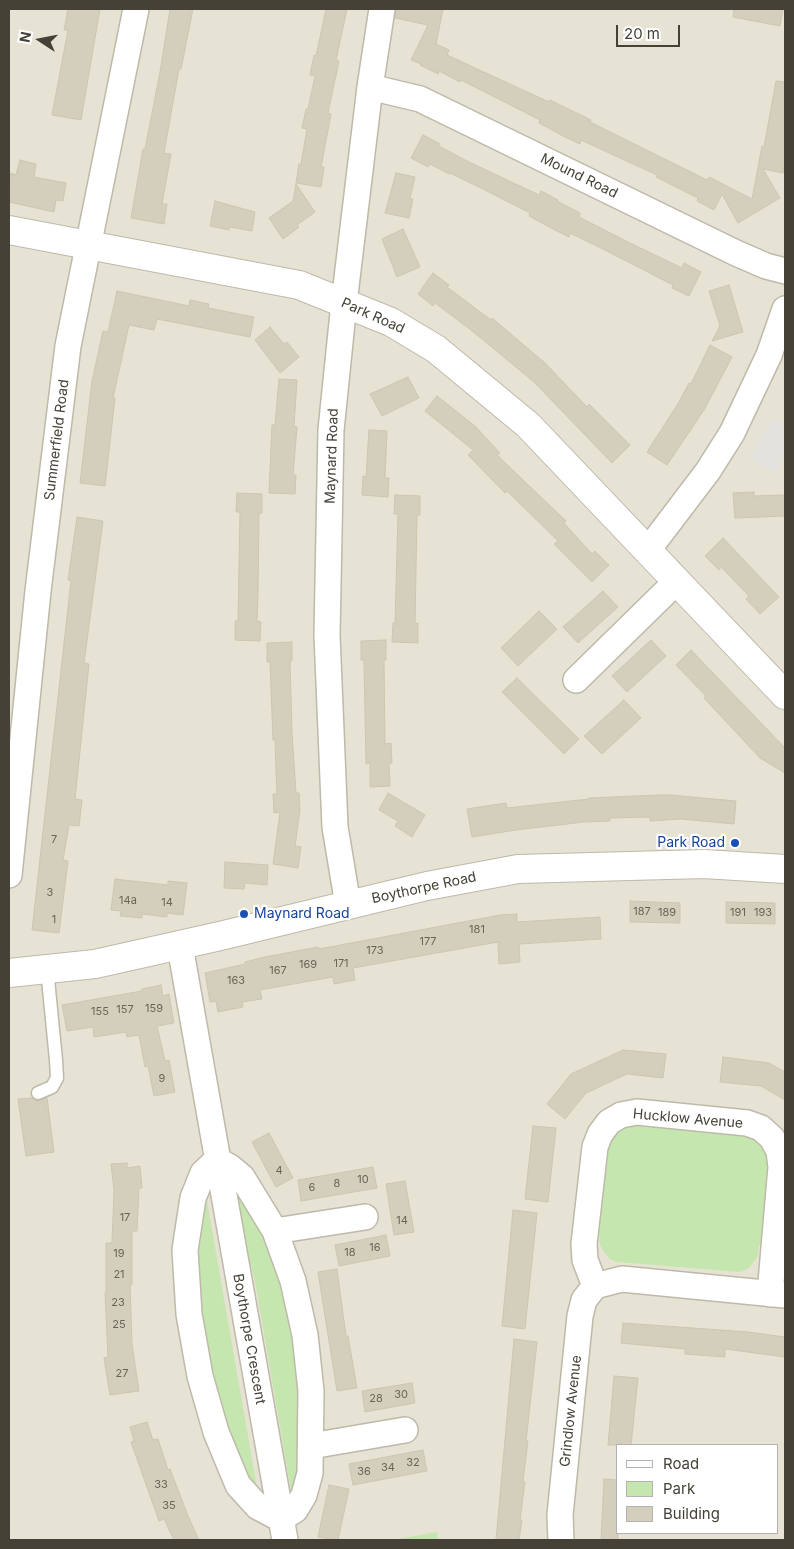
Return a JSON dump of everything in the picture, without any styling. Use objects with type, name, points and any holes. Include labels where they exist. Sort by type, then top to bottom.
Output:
[{"type":"street","name":"Summerfield Road","points":[[9,875],[38,591],[67,356],[136,9]]},
{"type":"street","name":"Maynard Road","points":[[348,905],[335,827],[327,635],[331,430],[370,87],[382,9]]},
{"type":"street","name":"Mound Road","points":[[370,87],[420,99],[736,253],[766,266],[785,271]]},
{"type":"street","name":"Park Road","points":[[9,230],[299,285],[391,322],[436,349],[528,426],[785,695]]},
{"type":"street","points":[[648,550],[708,471],[732,433],[769,355],[785,309]]},
{"type":"street","points":[[576,680],[678,581]]},
{"type":"street","name":"Boythorpe Road","points":[[9,973],[95,964],[180,946],[427,886],[518,869],[704,864],[785,869]]},
{"type":"street","name":"Boythorpe Crescent","points":[[180,946],[283,1529]]},
{"type":"street","name":"Hucklow Avenue","points":[[637,1112],[747,1123],[761,1128],[772,1138],[779,1151],[781,1167],[777,1294],[622,1279],[595,1286],[585,1260],[584,1244],[595,1147],[600,1134],[609,1122],[621,1115],[637,1112]]},
{"type":"street","points":[[217,1160],[230,1166],[242,1177],[275,1231],[293,1281],[306,1335],[312,1391],[310,1473],[304,1495],[283,1529],[258,1507],[238,1485],[216,1432],[200,1376],[195,1349],[189,1314],[186,1250],[194,1198],[203,1172],[217,1160]]},
{"type":"street","points":[[275,1231],[365,1217]]},
{"type":"street","name":"Grindlow Avenue","points":[[561,1540],[560,1516],[580,1316],[584,1300],[595,1286]]},
{"type":"street","points":[[311,1446],[405,1430]]},
{"type":"lane","points":[[38,1093],[52,1087],[56,1078],[47,969]]},
{"type":"shaded area","points":[[9,9],[785,9],[785,1540],[9,1540]]},
{"type":"shaded area","points":[[772,419],[785,426],[785,454],[775,473],[750,459]]},
{"type":"green space","points":[[638,1122],[743,1132],[757,1139],[766,1147],[771,1158],[766,1245],[759,1245],[757,1258],[748,1269],[739,1272],[617,1262],[610,1259],[605,1253],[600,1245],[599,1228],[594,1228],[603,1149],[616,1129]]},
{"type":"green space","points":[[241,1192],[259,1224],[274,1259],[289,1306],[297,1359],[300,1429],[299,1472],[291,1491],[256,1287],[235,1195]]},
{"type":"green space","points":[[206,1195],[259,1499],[220,1431],[190,1272]]},
{"type":"green space","points":[[437,1532],[438,1540],[391,1540]]},
{"type":"building","points":[[68,9],[100,9],[81,120],[52,115],[68,30],[64,30]]},
{"type":"building","points":[[170,9],[193,9],[181,69],[179,69],[164,153],[171,154],[162,204],[167,204],[164,224],[131,218],[143,149],[145,149],[160,72]]},
{"type":"building","points":[[326,9],[347,9],[336,60],[339,61],[328,113],[331,114],[321,167],[324,167],[321,187],[296,183],[307,129],[302,128],[315,76],[310,75]]},
{"type":"building","points":[[396,9],[443,9],[436,44],[449,50],[447,55],[549,102],[550,100],[707,180],[709,177],[752,199],[776,81],[785,82],[785,162],[783,173],[763,169],[780,198],[738,223],[722,194],[714,210],[697,201],[698,198],[656,177],[657,175],[581,140],[580,144],[539,123],[540,120],[461,80],[460,82],[439,71],[438,74],[411,60],[428,25],[395,18]]},
{"type":"building","points":[[734,9],[783,9],[780,26],[733,17]]},
{"type":"building","points":[[423,135],[467,161],[539,195],[541,191],[580,213],[579,217],[630,243],[682,268],[684,263],[701,272],[689,296],[672,288],[673,285],[601,248],[570,233],[569,237],[553,229],[529,216],[530,213],[481,188],[430,164],[428,167],[411,158]]},
{"type":"building","points":[[20,160],[36,164],[34,177],[66,183],[63,201],[56,200],[54,212],[9,202],[11,173],[16,175]]},
{"type":"building","points":[[396,173],[415,177],[410,199],[413,199],[409,218],[385,213]]},
{"type":"building","points":[[296,184],[315,212],[297,225],[299,227],[283,239],[269,218],[293,201]]},
{"type":"building","points":[[215,201],[255,212],[252,231],[230,227],[229,230],[210,226]]},
{"type":"building","points":[[403,229],[420,267],[397,277],[382,239]]},
{"type":"building","points":[[433,273],[449,285],[447,287],[491,320],[492,318],[545,363],[587,407],[589,404],[630,445],[612,463],[534,382],[471,330],[435,303],[433,306],[418,294]]},
{"type":"building","points":[[729,285],[743,332],[712,341],[720,326],[709,291]]},
{"type":"building","points":[[117,291],[189,306],[190,300],[209,304],[208,308],[254,317],[250,337],[157,319],[154,330],[129,325],[113,398],[115,398],[105,486],[80,483],[92,381],[103,331],[108,332]]},
{"type":"building","points":[[270,327],[284,344],[287,342],[299,357],[280,373],[255,340]]},
{"type":"building","points":[[710,345],[732,357],[704,410],[667,465],[647,452],[689,383],[691,384]]},
{"type":"building","points":[[408,377],[419,398],[382,416],[370,394]]},
{"type":"building","points":[[279,379],[297,380],[294,426],[297,427],[293,475],[296,475],[295,494],[269,493],[272,425],[275,425]]},
{"type":"building","points":[[437,396],[475,426],[500,453],[497,455],[566,521],[564,523],[592,554],[595,551],[609,565],[592,582],[554,544],[558,541],[507,491],[505,493],[468,455],[473,450],[425,411]]},
{"type":"building","points":[[369,430],[387,431],[385,478],[389,478],[388,497],[362,495],[363,476],[366,477]]},
{"type":"building","points":[[754,492],[754,496],[785,495],[785,516],[735,518],[733,493]]},
{"type":"building","points":[[237,493],[262,494],[262,513],[259,513],[257,621],[261,622],[260,641],[235,640],[235,621],[238,621],[240,512],[236,512]]},
{"type":"building","points":[[395,495],[420,496],[420,515],[417,515],[415,624],[418,623],[418,643],[392,642],[393,623],[395,623],[398,514],[394,514]]},
{"type":"building","points":[[77,517],[103,521],[84,663],[89,664],[75,799],[82,800],[79,826],[69,825],[63,860],[68,861],[59,933],[32,930],[71,581],[68,580]]},
{"type":"building","points":[[723,538],[779,597],[760,614],[746,599],[749,596],[721,567],[719,570],[705,556]]},
{"type":"building","points":[[603,591],[618,607],[578,643],[563,627]]},
{"type":"building","points":[[539,611],[557,629],[518,666],[501,648]]},
{"type":"building","points":[[386,640],[386,660],[384,660],[385,744],[391,743],[392,763],[389,763],[390,786],[370,787],[370,763],[366,764],[364,660],[361,660],[361,641]]},
{"type":"building","points":[[651,640],[666,656],[627,692],[612,676]]},
{"type":"building","points":[[292,642],[292,661],[290,661],[292,733],[296,793],[299,793],[300,810],[295,846],[301,847],[298,868],[273,864],[280,812],[274,813],[273,794],[277,794],[275,740],[273,740],[270,662],[267,662],[267,643]]},
{"type":"building","points":[[691,650],[785,748],[785,773],[760,758],[676,665]]},
{"type":"building","points":[[517,678],[579,739],[564,754],[502,692]]},
{"type":"building","points":[[624,700],[641,718],[602,754],[584,736]]},
{"type":"building","points":[[388,793],[425,815],[412,837],[395,826],[398,821],[379,810]]},
{"type":"building","points":[[659,795],[736,801],[734,824],[681,819],[650,821],[650,817],[610,818],[610,821],[584,822],[472,837],[467,809],[506,803],[507,808],[589,798]]},
{"type":"building","points":[[225,862],[268,865],[267,885],[245,883],[244,889],[224,888]]},
{"type":"building","points":[[115,879],[168,885],[168,881],[187,883],[183,915],[167,913],[167,917],[142,914],[142,918],[120,916],[121,911],[111,910]]},
{"type":"building","points":[[630,901],[680,903],[680,923],[630,922]]},
{"type":"building","points":[[726,902],[775,903],[775,924],[726,923]]},
{"type":"building","points":[[517,914],[517,922],[600,917],[601,939],[519,944],[520,962],[499,964],[498,942],[353,968],[355,980],[334,984],[333,977],[260,990],[262,999],[242,1002],[243,1007],[218,1012],[216,1001],[210,1002],[205,973],[245,964],[245,962],[265,957],[318,947],[319,949],[500,915]]},
{"type":"building","points":[[161,985],[163,996],[169,994],[174,1023],[157,1026],[165,1061],[169,1060],[175,1092],[154,1096],[148,1066],[145,1067],[139,1035],[127,1037],[126,1032],[94,1037],[93,1027],[67,1031],[62,1005],[142,991],[142,989]]},
{"type":"building","points":[[623,1050],[666,1054],[663,1078],[627,1074],[586,1093],[565,1119],[547,1104],[571,1074]]},
{"type":"building","points":[[723,1057],[769,1063],[785,1072],[785,1100],[761,1086],[720,1082]]},
{"type":"building","points":[[31,1098],[38,1101],[47,1098],[54,1152],[26,1156],[18,1099]]},
{"type":"building","points":[[533,1126],[556,1128],[548,1202],[525,1199]]},
{"type":"building","points":[[269,1133],[293,1178],[276,1187],[252,1142]]},
{"type":"building","points":[[127,1163],[127,1168],[140,1166],[142,1188],[139,1188],[137,1231],[132,1231],[132,1285],[130,1285],[132,1344],[139,1391],[110,1395],[104,1358],[108,1357],[105,1293],[106,1243],[112,1243],[114,1190],[111,1164]]},
{"type":"building","points":[[373,1167],[377,1188],[301,1201],[298,1180]]},
{"type":"building","points":[[405,1181],[414,1232],[394,1235],[386,1184]]},
{"type":"building","points":[[513,1210],[537,1213],[525,1329],[502,1326]]},
{"type":"building","points":[[386,1235],[390,1256],[339,1266],[335,1245]]},
{"type":"building","points":[[337,1269],[346,1336],[348,1336],[357,1388],[337,1391],[318,1272]]},
{"type":"building","points":[[623,1323],[748,1332],[785,1337],[785,1357],[725,1349],[725,1357],[685,1354],[685,1349],[621,1343]]},
{"type":"building","points":[[514,1339],[537,1342],[526,1441],[528,1441],[523,1481],[525,1482],[520,1520],[522,1520],[519,1540],[496,1540]]},
{"type":"building","points":[[614,1376],[638,1378],[631,1444],[608,1445]]},
{"type":"building","points":[[412,1383],[415,1403],[365,1412],[362,1391]]},
{"type":"building","points":[[147,1422],[153,1440],[158,1439],[168,1470],[170,1469],[199,1540],[174,1540],[164,1519],[159,1521],[131,1442],[134,1441],[130,1427]]},
{"type":"building","points":[[423,1450],[427,1471],[353,1485],[349,1464]]},
{"type":"building","points":[[604,1479],[616,1480],[616,1534],[618,1534],[618,1540],[601,1540]]},
{"type":"building","points":[[329,1485],[349,1489],[338,1540],[318,1537]]},
{"type":"place","name":"Park Road","points":[[735,843]]},
{"type":"place","name":"Maynard Road","points":[[244,914]]}]
